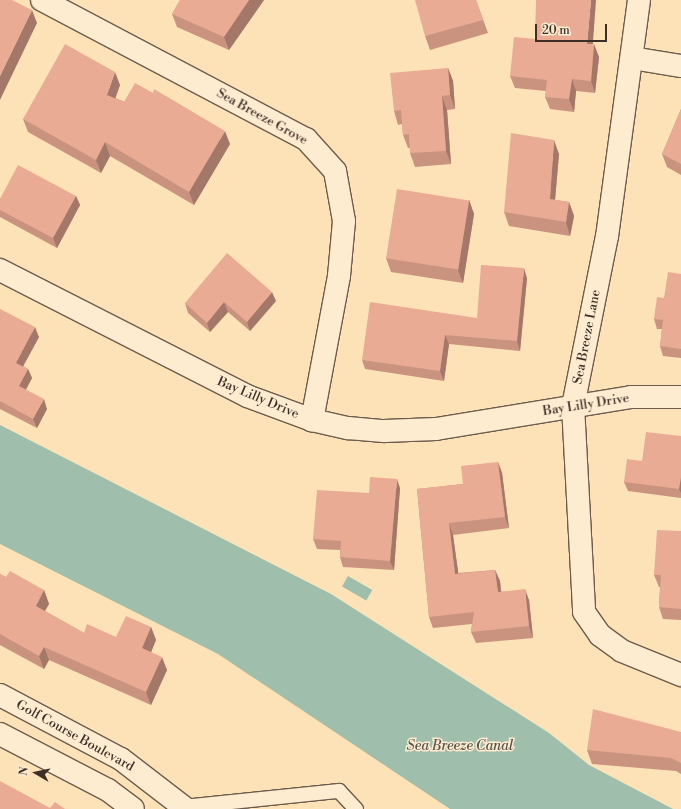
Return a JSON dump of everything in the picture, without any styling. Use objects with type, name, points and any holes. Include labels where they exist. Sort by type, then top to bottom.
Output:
[{"type":"street","name":"Sea Breeze Grove","points":[[42,0],[306,138],[335,171],[343,229],[338,276],[312,420]]},
{"type":"street","name":"Sea Breeze Lane","points":[[639,0],[607,236],[573,406],[584,612],[600,635],[622,651],[679,674]]},
{"type":"street","points":[[632,58],[681,66]]},
{"type":"street","name":"Bay Lilly Drive","points":[[0,270],[247,396],[312,420],[384,431],[436,429],[631,397],[681,397]]},
{"type":"street","name":"Golf Course Boulevard","points":[[0,695],[121,758],[184,808]]},
{"type":"street","points":[[0,734],[108,790],[133,809]]},
{"type":"street","points":[[108,790],[121,758]]},
{"type":"lane","points":[[184,808],[339,791],[356,809]]},
{"type":"water","name":"Sea Breeze Canal","points":[[0,425],[331,594],[549,733],[589,765],[673,809],[450,809],[218,654],[0,544]]},
{"type":"water","points":[[348,576],[372,590],[366,600],[342,586]]},
{"type":"building","points":[[0,0],[12,0],[32,10],[0,76]]},
{"type":"building","points":[[180,0],[249,0],[224,37],[172,14]]},
{"type":"building","points":[[415,0],[476,0],[483,20],[425,36]]},
{"type":"building","points":[[536,0],[591,0],[587,44],[594,44],[591,81],[572,79],[569,99],[545,97],[547,80],[510,76],[514,37],[535,39]]},
{"type":"building","points":[[65,44],[115,72],[107,95],[124,102],[135,83],[153,93],[154,89],[225,131],[189,192],[105,142],[96,160],[23,119]]},
{"type":"building","points":[[448,68],[450,95],[442,96],[446,151],[410,153],[409,134],[403,135],[401,110],[394,111],[390,73]]},
{"type":"building","points":[[681,109],[681,164],[662,154]]},
{"type":"building","points":[[511,133],[554,140],[550,199],[569,202],[566,222],[504,212]]},
{"type":"building","points":[[18,165],[76,196],[53,238],[0,210],[0,199]]},
{"type":"building","points":[[397,189],[469,200],[458,270],[386,258]]},
{"type":"building","points":[[227,253],[272,292],[247,322],[224,302],[207,323],[185,303]]},
{"type":"building","points":[[481,265],[524,268],[517,341],[445,335],[440,371],[362,360],[370,302],[477,318]]},
{"type":"building","points":[[668,272],[681,274],[681,349],[660,346],[663,320],[654,319],[657,297],[664,298]]},
{"type":"building","points":[[0,309],[35,327],[16,363],[28,369],[19,386],[44,399],[33,419],[0,401]]},
{"type":"building","points":[[646,432],[681,436],[681,477],[679,489],[624,482],[627,459],[642,461]]},
{"type":"building","points":[[498,462],[505,517],[449,523],[455,574],[495,570],[498,592],[525,589],[529,626],[471,632],[474,612],[429,617],[417,489],[463,484],[461,466]]},
{"type":"building","points":[[370,477],[397,479],[390,561],[340,557],[341,541],[313,539],[317,490],[369,493]]},
{"type":"building","points":[[657,530],[681,531],[681,609],[659,607],[661,575],[654,575]]},
{"type":"building","points":[[10,571],[44,590],[36,606],[84,633],[87,624],[116,637],[126,616],[151,627],[142,648],[162,657],[146,692],[44,647],[39,656],[0,634],[0,574],[6,577]]},
{"type":"building","points":[[593,709],[681,732],[681,763],[671,758],[587,750]]},
{"type":"building","points":[[0,781],[50,808],[55,802],[65,809],[0,809]]}]
